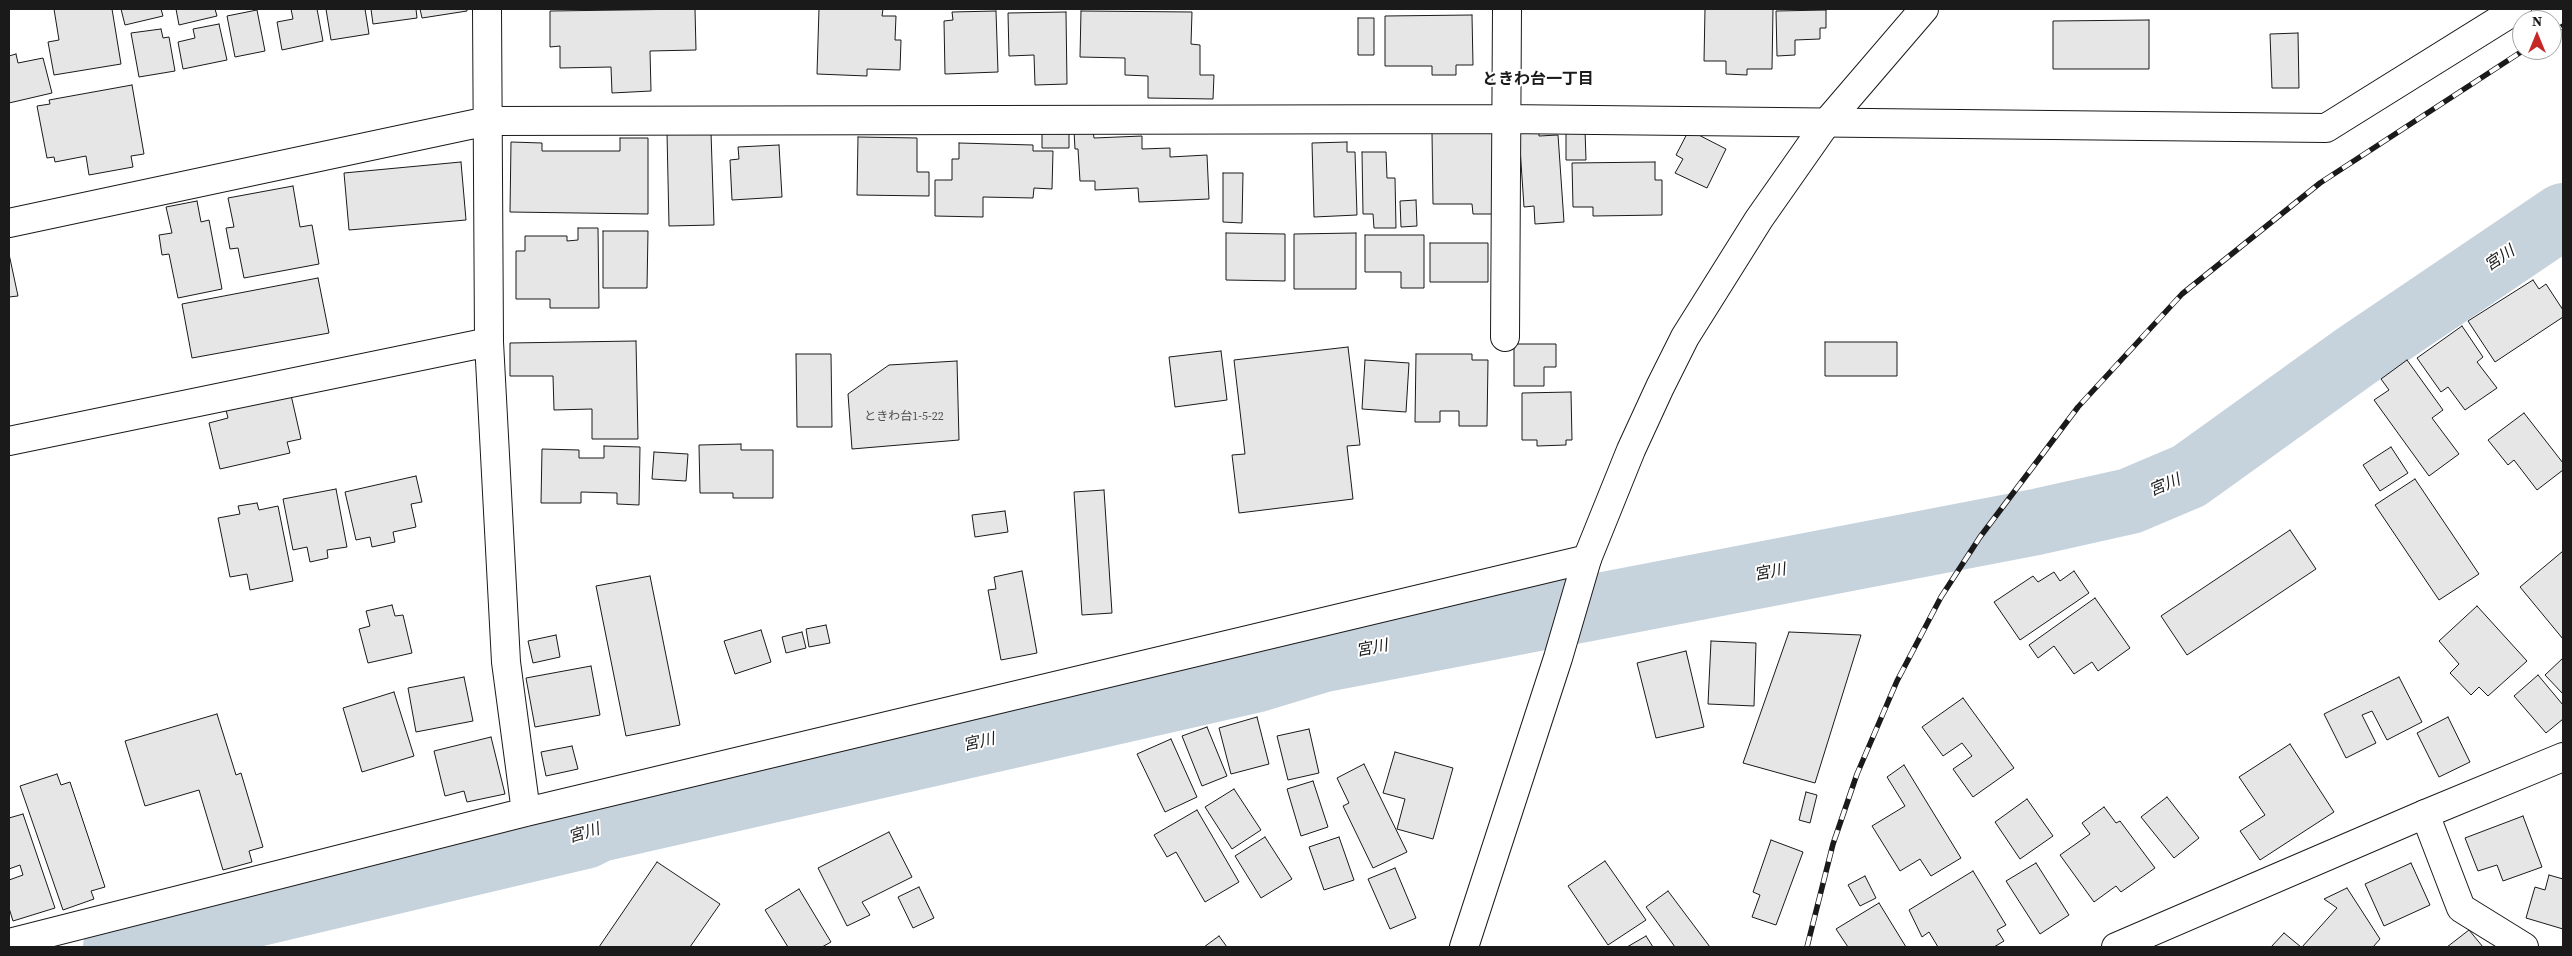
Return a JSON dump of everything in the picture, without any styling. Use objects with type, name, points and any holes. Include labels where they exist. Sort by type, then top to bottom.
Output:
[{"type":"street","points":[[487,9],[489,342],[506,662],[526,812]]},
{"type":"street","points":[[1505,337],[1504,119],[1506,9]]},
{"type":"street","points":[[1464,947],[1558,658],[1587,559],[1631,450],[1685,338],[1759,219],[1827,122],[1924,9]]},
{"type":"street","points":[[9,223],[488,121],[1504,119],[2326,128],[2517,9]]},
{"type":"street","points":[[9,441],[489,342]]},
{"type":"street","points":[[9,943],[526,812],[1587,559]]},
{"type":"street","points":[[2116,947],[2425,814],[2563,757]]},
{"type":"street","points":[[2425,814],[2461,908],[2524,947]]},
{"type":"building","points":[[54,9],[112,9],[121,64],[54,75],[48,42],[59,40]]},
{"type":"building","points":[[121,9],[161,9],[163,16],[125,25]]},
{"type":"building","points":[[176,9],[215,9],[217,16],[179,25]]},
{"type":"building","points":[[291,9],[317,9],[323,41],[282,50],[277,22],[293,19]]},
{"type":"building","points":[[326,9],[365,9],[369,34],[331,40]]},
{"type":"building","points":[[371,9],[416,9],[417,18],[373,24]]},
{"type":"building","points":[[420,9],[467,9],[467,11],[422,18]]},
{"type":"building","points":[[695,9],[696,50],[650,51],[651,91],[612,93],[611,67],[560,68],[560,46],[550,47],[550,11]]},
{"type":"building","points":[[819,9],[883,9],[882,16],[896,16],[895,40],[901,40],[900,70],[867,69],[867,76],[817,74]]},
{"type":"building","points":[[1705,9],[1773,9],[1772,69],[1747,69],[1747,75],[1726,74],[1726,61],[1704,61]]},
{"type":"building","points":[[257,10],[265,51],[235,57],[227,16]]},
{"type":"building","points":[[1826,10],[1826,28],[1820,28],[1820,39],[1795,40],[1795,55],[1777,56],[1776,11]]},
{"type":"building","points":[[996,11],[998,72],[945,74],[944,21],[953,20],[952,12]]},
{"type":"building","points":[[1081,11],[1192,12],[1191,44],[1200,45],[1200,75],[1214,75],[1213,99],[1148,98],[1148,76],[1125,75],[1125,58],[1080,57]]},
{"type":"building","points":[[1066,12],[1067,84],[1035,85],[1034,55],[1009,56],[1008,13]]},
{"type":"building","points":[[1472,15],[1473,65],[1456,65],[1456,75],[1432,75],[1432,66],[1385,66],[1385,16]]},
{"type":"building","points":[[1358,18],[1374,18],[1374,55],[1358,55]]},
{"type":"building","points":[[2149,20],[2149,69],[2053,69],[2053,21]]},
{"type":"building","points":[[219,24],[227,60],[183,69],[178,42],[195,38],[193,29]]},
{"type":"building","points":[[161,29],[163,38],[169,37],[175,71],[139,77],[131,33]]},
{"type":"building","points":[[2298,33],[2299,88],[2272,88],[2270,34]]},
{"type":"building","points":[[16,54],[18,63],[43,58],[52,93],[9,103],[9,56]]},
{"type":"building","points":[[132,85],[144,154],[131,156],[133,167],[89,175],[86,156],[55,162],[54,157],[47,158],[37,106],[50,104],[49,100]]},
{"type":"building","points":[[1093,130],[1094,138],[1142,136],[1142,149],[1170,148],[1170,157],[1207,155],[1209,199],[1139,202],[1138,188],[1095,190],[1095,181],[1080,181],[1078,149],[1075,149],[1074,131]]},
{"type":"building","points":[[1566,130],[1585,130],[1586,160],[1566,160]]},
{"type":"building","points":[[1689,130],[1726,149],[1707,188],[1675,173],[1683,159],[1676,155]]},
{"type":"building","points":[[711,132],[714,225],[669,226],[667,133]]},
{"type":"building","points":[[1042,132],[1069,132],[1069,148],[1042,148]]},
{"type":"building","points":[[1493,132],[1494,214],[1473,214],[1472,204],[1433,204],[1432,133]]},
{"type":"building","points":[[1539,132],[1539,136],[1558,135],[1564,222],[1535,224],[1534,206],[1524,207],[1519,133]]},
{"type":"building","points":[[858,137],[917,138],[917,172],[929,172],[929,196],[857,195]]},
{"type":"building","points":[[620,138],[648,138],[648,214],[510,212],[511,142],[542,143],[542,151],[620,151]]},
{"type":"building","points":[[1347,142],[1347,152],[1355,152],[1357,215],[1314,217],[1312,143]]},
{"type":"building","points":[[959,143],[1033,145],[1033,151],[1053,151],[1052,189],[1034,188],[1033,198],[983,197],[983,217],[935,216],[935,180],[952,180],[952,159],[959,159]]},
{"type":"building","points":[[779,145],[782,197],[732,200],[730,160],[739,159],[738,147]]},
{"type":"building","points":[[1362,152],[1386,152],[1387,178],[1395,178],[1396,228],[1374,228],[1373,214],[1363,214]]},
{"type":"building","points":[[461,162],[466,220],[349,230],[344,173]]},
{"type":"building","points":[[1655,162],[1655,180],[1662,180],[1662,215],[1593,216],[1593,207],[1573,207],[1572,163]]},
{"type":"building","points":[[1223,173],[1243,173],[1242,223],[1223,222]]},
{"type":"building","points":[[293,186],[300,227],[312,225],[319,264],[244,278],[238,248],[230,249],[226,228],[234,227],[228,198]]},
{"type":"building","points":[[1416,200],[1417,226],[1401,227],[1400,201]]},
{"type":"building","points":[[197,201],[201,222],[209,220],[222,289],[178,298],[169,254],[162,255],[159,235],[172,233],[166,207]]},
{"type":"building","points":[[578,228],[598,228],[599,308],[550,308],[550,299],[516,299],[516,251],[525,251],[525,236],[567,236],[567,241],[578,240]]},
{"type":"building","points":[[603,231],[648,231],[647,288],[603,288]]},
{"type":"building","points":[[1226,233],[1285,234],[1285,281],[1226,280]]},
{"type":"building","points":[[1356,233],[1356,289],[1294,289],[1294,234]]},
{"type":"building","points":[[1365,235],[1424,235],[1424,288],[1401,288],[1401,272],[1365,272]]},
{"type":"building","points":[[1430,243],[1488,243],[1488,282],[1430,282]]},
{"type":"building","points":[[9,254],[18,296],[9,297]]},
{"type":"building","points":[[318,278],[329,333],[192,358],[182,304]]},
{"type":"building","points":[[2533,280],[2539,289],[2546,284],[2563,310],[2563,317],[2495,362],[2468,321]]},
{"type":"building","points":[[2462,326],[2483,357],[2477,362],[2497,388],[2465,410],[2448,387],[2441,392],[2417,358]]},
{"type":"building","points":[[636,341],[638,439],[592,439],[592,409],[554,410],[553,376],[510,376],[510,343]]},
{"type":"building","points":[[1825,342],[1897,342],[1897,376],[1825,376]]},
{"type":"building","points":[[1514,344],[1556,344],[1556,367],[1544,367],[1544,386],[1514,386]]},
{"type":"building","points":[[1348,347],[1360,445],[1347,446],[1353,499],[1239,513],[1232,455],[1245,454],[1234,360]]},
{"type":"building","points":[[1221,351],[1227,400],[1175,407],[1169,357]]},
{"type":"building","points":[[796,354],[831,354],[832,427],[797,427]]},
{"type":"building","points":[[1416,354],[1472,354],[1472,360],[1488,360],[1487,426],[1459,426],[1459,411],[1440,411],[1440,422],[1415,422]]},
{"type":"building","points":[[1365,360],[1409,363],[1406,412],[1362,409]]},
{"type":"building","points":[[2407,360],[2443,410],[2432,418],[2459,454],[2429,476],[2374,400],[2389,390],[2381,379]]},
{"type":"building","points":[[957,361],[959,440],[852,449],[848,394],[889,365]]},
{"type":"building","points":[[1571,392],[1572,440],[1566,440],[1566,445],[1537,446],[1537,440],[1522,440],[1522,393]]},
{"type":"building","points":[[291,395],[301,439],[287,442],[290,453],[220,469],[209,423],[228,418],[226,410]]},
{"type":"building","points":[[2524,413],[2563,463],[2563,470],[2537,490],[2514,460],[2508,465],[2488,440]]},
{"type":"building","points":[[741,444],[741,450],[773,450],[773,498],[733,498],[733,493],[700,493],[699,445]]},
{"type":"building","points":[[604,446],[640,447],[639,505],[617,504],[617,493],[581,492],[581,503],[541,503],[542,449],[579,450],[579,458],[604,458]]},
{"type":"building","points":[[2391,447],[2408,473],[2380,491],[2363,465]]},
{"type":"building","points":[[654,452],[688,454],[686,481],[652,479]]},
{"type":"building","points":[[416,476],[422,502],[411,504],[416,527],[393,532],[395,542],[372,547],[370,537],[356,540],[345,492]]},
{"type":"building","points":[[2415,479],[2479,574],[2439,600],[2375,505]]},
{"type":"building","points":[[336,489],[347,547],[327,550],[328,558],[310,562],[307,547],[293,550],[283,499]]},
{"type":"building","points":[[1104,490],[1112,613],[1082,615],[1074,492]]},
{"type":"building","points":[[257,503],[259,510],[278,506],[293,581],[250,590],[247,574],[230,577],[218,518],[240,514],[238,506]]},
{"type":"building","points":[[1005,511],[1008,532],[975,537],[972,515]]},
{"type":"building","points":[[2290,530],[2316,569],[2187,655],[2161,616]]},
{"type":"building","points":[[2563,551],[2563,639],[2520,587]]},
{"type":"building","points":[[1022,571],[1037,653],[1001,660],[988,590],[996,589],[994,577]]},
{"type":"building","points":[[2074,571],[2089,593],[2020,640],[1994,602],[2033,576],[2038,582],[2054,572],[2060,581]]},
{"type":"building","points":[[650,576],[680,725],[626,736],[596,586]]},
{"type":"building","points":[[2095,598],[2130,648],[2098,671],[2092,662],[2074,674],[2054,646],[2038,658],[2029,645]]},
{"type":"building","points":[[392,605],[395,616],[403,615],[412,653],[368,663],[359,629],[370,626],[366,611]]},
{"type":"building","points":[[2477,606],[2527,661],[2488,696],[2479,687],[2471,695],[2450,673],[2459,664],[2439,641]]},
{"type":"building","points":[[826,625],[830,643],[809,647],[806,629]]},
{"type":"building","points":[[761,630],[771,662],[735,674],[724,641]]},
{"type":"building","points":[[802,632],[806,648],[786,653],[782,637]]},
{"type":"building","points":[[1789,632],[1861,635],[1815,783],[1743,763]]},
{"type":"building","points":[[556,635],[560,657],[533,663],[528,641]]},
{"type":"building","points":[[1711,641],[1756,643],[1754,706],[1708,704]]},
{"type":"building","points":[[1686,651],[1704,727],[1656,738],[1637,663]]},
{"type":"building","points":[[2563,658],[2563,694],[2545,675]]},
{"type":"building","points":[[591,666],[600,715],[535,727],[526,678]]},
{"type":"building","points":[[2538,675],[2563,705],[2563,719],[2546,733],[2514,696]]},
{"type":"building","points":[[464,677],[473,721],[416,732],[408,688]]},
{"type":"building","points":[[2399,677],[2422,722],[2387,740],[2372,711],[2362,715],[2376,743],[2346,758],[2324,714]]},
{"type":"building","points":[[394,692],[414,756],[362,772],[343,708]]},
{"type":"building","points":[[1963,698],[2014,768],[1973,797],[1953,769],[1972,756],[1962,743],[1943,756],[1922,727]]},
{"type":"building","points":[[217,714],[236,775],[241,773],[263,847],[249,851],[252,862],[223,870],[199,790],[145,806],[125,741]]},
{"type":"building","points":[[1257,717],[1269,764],[1231,774],[1219,728]]},
{"type":"building","points":[[2448,717],[2470,762],[2439,777],[2417,733]]},
{"type":"building","points":[[1207,727],[1227,776],[1202,786],[1182,736]]},
{"type":"building","points":[[1309,729],[1319,773],[1288,780],[1277,736]]},
{"type":"building","points":[[491,737],[505,794],[467,802],[464,791],[445,796],[434,751]]},
{"type":"building","points":[[1171,739],[1197,797],[1165,812],[1137,754]]},
{"type":"building","points":[[2290,744],[2334,812],[2260,860],[2240,831],[2265,815],[2239,777]]},
{"type":"building","points":[[572,746],[578,769],[546,776],[541,752]]},
{"type":"building","points":[[1395,752],[1453,768],[1433,839],[1397,829],[1405,799],[1383,793]]},
{"type":"building","points":[[1364,764],[1407,852],[1373,868],[1343,806],[1349,803],[1337,778]]},
{"type":"building","points":[[1904,765],[1961,858],[1931,876],[1920,859],[1900,871],[1872,826],[1905,806],[1887,777]]},
{"type":"building","points":[[57,774],[61,785],[70,782],[105,887],[91,891],[94,899],[63,910],[20,786]]},
{"type":"building","points":[[1313,781],[1328,827],[1301,836],[1287,789]]},
{"type":"building","points":[[1234,789],[1261,830],[1232,849],[1205,807]]},
{"type":"building","points":[[1806,792],[1817,795],[1810,823],[1799,820]]},
{"type":"building","points":[[2167,797],[2199,838],[2174,858],[2141,817]]},
{"type":"building","points":[[2027,799],[2053,836],[2020,859],[1995,822]]},
{"type":"building","points":[[2104,807],[2116,823],[2120,821],[2155,868],[2121,892],[2116,886],[2094,902],[2060,855],[2090,834],[2082,823]]},
{"type":"building","points":[[1197,810],[1239,882],[1205,902],[1176,852],[1167,857],[1154,835]]},
{"type":"building","points":[[23,814],[55,908],[13,921],[9,908],[9,880],[23,875],[20,865],[9,869],[9,818]]},
{"type":"building","points":[[2523,816],[2542,867],[2503,881],[2497,865],[2478,871],[2465,838]]},
{"type":"building","points":[[889,832],[912,877],[862,902],[870,915],[847,926],[818,868]]},
{"type":"building","points":[[1265,837],[1292,879],[1261,898],[1235,856]]},
{"type":"building","points":[[1339,837],[1354,880],[1324,890],[1309,847]]},
{"type":"building","points":[[1771,840],[1803,852],[1776,925],[1752,917],[1760,895],[1753,892]]},
{"type":"building","points":[[1605,861],[1646,920],[1608,945],[1568,886]]},
{"type":"building","points":[[657,862],[720,904],[690,947],[599,947]]},
{"type":"building","points":[[2036,863],[2069,915],[2040,934],[2006,881]]},
{"type":"building","points":[[2411,863],[2430,905],[2384,926],[2365,884]]},
{"type":"building","points":[[1395,868],[1416,918],[1390,929],[1368,879]]},
{"type":"building","points":[[1973,871],[2006,925],[1997,930],[2004,941],[1994,947],[1938,947],[1929,932],[1922,937],[1909,910]]},
{"type":"building","points":[[2549,875],[2563,879],[2563,929],[2526,918],[2535,887],[2545,890]]},
{"type":"building","points":[[1865,876],[1876,898],[1860,906],[1848,885]]},
{"type":"building","points":[[919,887],[934,918],[913,928],[898,897]]},
{"type":"building","points":[[2347,888],[2380,939],[2373,947],[2302,947],[2337,908],[2324,899]]},
{"type":"building","points":[[799,889],[831,942],[822,947],[788,947],[765,910]]},
{"type":"building","points":[[1668,891],[1710,947],[1675,947],[1646,907]]},
{"type":"building","points":[[1879,903],[1906,947],[1848,947],[1836,929]]},
{"type":"building","points":[[2469,930],[2483,947],[2447,947]]},
{"type":"building","points":[[2284,933],[2301,947],[2271,947]]},
{"type":"building","points":[[1219,936],[1227,947],[1204,947]]},
{"type":"building","points":[[1646,936],[1653,947],[1627,947]]},
{"type":"waterway","name":"宮川","points":[[116,947],[585,836],[599,829],[1258,679],[1324,659],[2036,522],[2130,501],[2189,476],[2356,356],[2563,216]]},
{"type":"railway","points":[[1807,947],[1833,844],[1857,774],[1897,681],[1941,597],[1980,537],[2078,407],[2182,294],[2320,183],[2512,58]]},
{"type":"district","name":"ときわ台一丁目","points":[[1538,80]]}]
